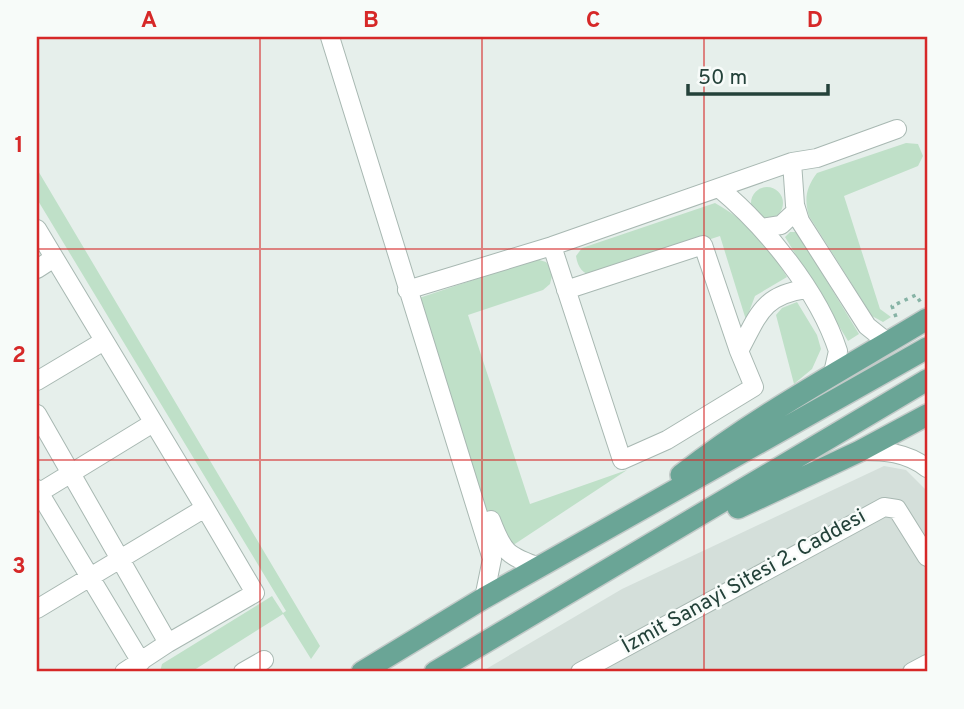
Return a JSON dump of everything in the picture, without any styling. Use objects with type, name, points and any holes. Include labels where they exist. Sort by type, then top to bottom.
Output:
[{"type":"main road","points":[[627,516],[715,449],[832,373],[927,319]]},
{"type":"main road","points":[[362,672],[484,598],[927,348]]},
{"type":"main road","points":[[435,672],[641,553],[927,380]]},
{"type":"main road","points":[[641,553],[860,451],[927,415]]},
{"type":"street","points":[[330,37],[412,288],[503,550],[518,560],[540,566]]},
{"type":"street","points":[[412,288],[552,246],[792,162],[817,158],[898,129]]},
{"type":"street","points":[[792,162],[796,211],[867,326],[887,342]]},
{"type":"street","points":[[719,188],[778,244],[806,289],[838,351],[832,373]]},
{"type":"street","points":[[761,228],[781,225],[796,211]]},
{"type":"street","points":[[37,229],[255,593],[168,643],[144,664],[124,672]]},
{"type":"street","points":[[552,246],[566,290],[622,460],[667,440],[754,387],[703,245],[566,290]]},
{"type":"street","points":[[37,269],[54,258]]},
{"type":"street","points":[[412,288],[492,559],[484,598]]},
{"type":"street","points":[[739,351],[762,308],[773,298],[806,289]]},
{"type":"street","points":[[37,381],[104,341]]},
{"type":"street","points":[[37,414],[122,558],[168,643]]},
{"type":"street","points":[[144,664],[37,492],[153,423]]},
{"type":"street","points":[[860,451],[887,451],[904,455],[927,468]]},
{"type":"street","name":"İzmit Sanayi Sitesi 2. Caddesi","points":[[580,672],[884,507],[897,509],[927,557]]},
{"type":"street","points":[[37,609],[205,508]]},
{"type":"street","points":[[243,672],[264,660]]},
{"type":"street","points":[[912,672],[927,664]]},
{"type":"shaded area","points":[[884,466],[906,470],[927,491],[927,672],[481,672],[622,589]]},
{"type":"green space","points":[[906,143],[918,144],[923,156],[918,166],[844,196],[880,309],[891,317],[883,322],[872,316],[809,216],[807,193],[817,173]]},
{"type":"green space","points":[[37,169],[320,646],[311,659],[283,614],[191,672],[160,672],[162,664],[272,596],[283,613],[286,611],[37,199]]},
{"type":"green space","points":[[767,187],[779,191],[783,203],[779,215],[767,219],[755,215],[751,203],[755,191]]},
{"type":"green space","points":[[715,203],[757,235],[787,277],[755,296],[746,320],[720,236],[594,277],[581,270],[578,264],[576,256],[582,248]]},
{"type":"green space","points":[[790,232],[797,232],[859,334],[848,341],[785,237]]},
{"type":"green space","points":[[536,259],[546,262],[553,272],[550,284],[543,290],[468,315],[530,504],[627,470],[492,559],[410,301]]},
{"type":"green space","points":[[797,302],[817,335],[821,349],[812,369],[794,384],[776,315],[782,308]]}]
